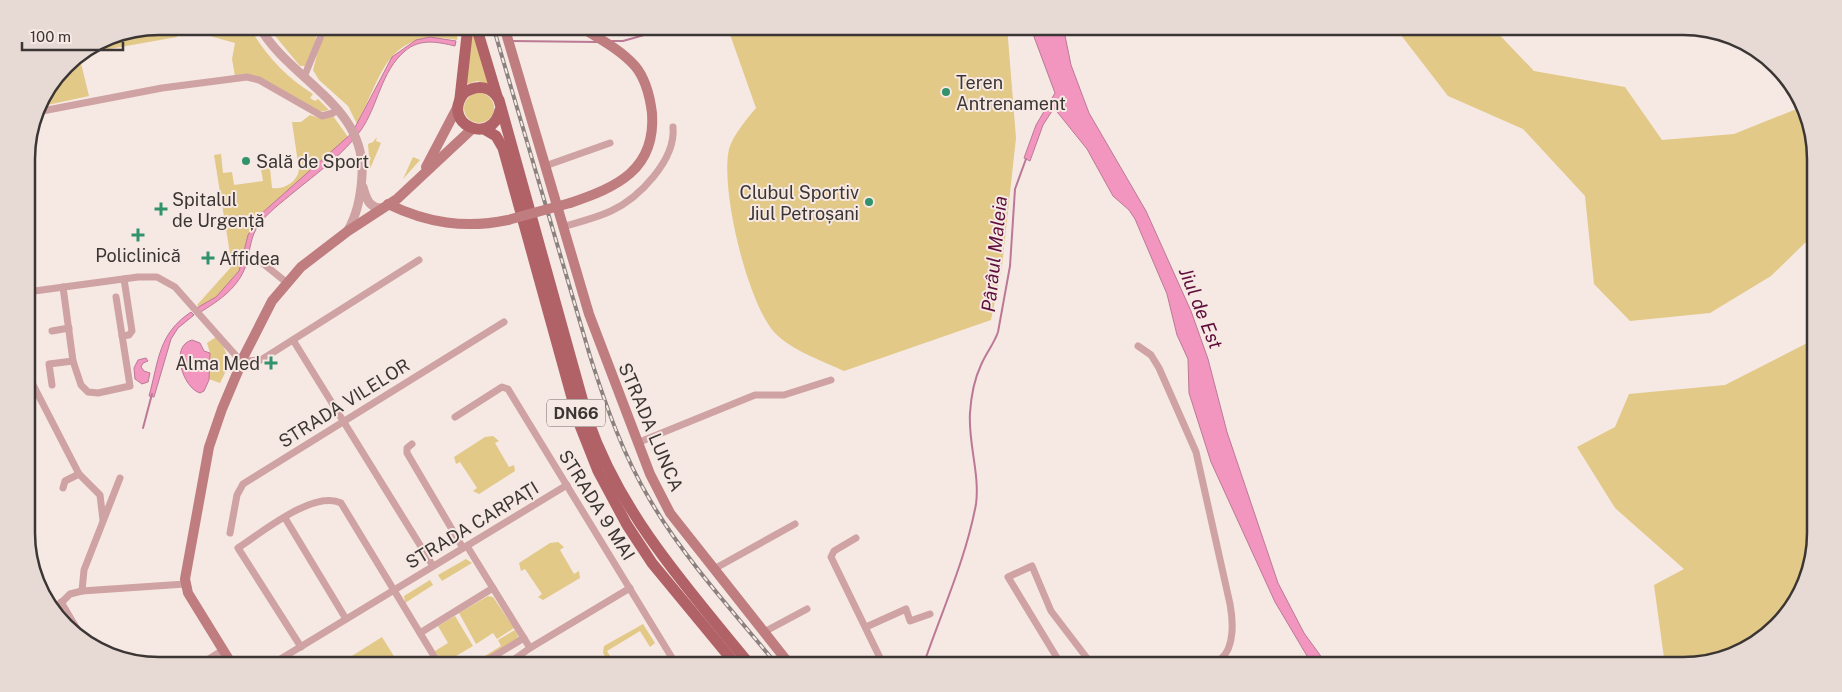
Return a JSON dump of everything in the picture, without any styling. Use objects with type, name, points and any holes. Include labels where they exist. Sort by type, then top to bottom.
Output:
[{"type":"main road","points":[[467,35],[459,102],[461,120],[479,129]]},
{"type":"main road","points":[[227,657],[188,593],[185,584],[194,521],[209,447],[222,408],[265,312],[286,282],[314,254],[403,193],[424,172],[479,129],[493,124],[500,110],[479,35]]},
{"type":"main road","name":"STRADA LUNCA","points":[[508,35],[562,227],[592,322],[637,443],[660,495],[670,513],[784,657]]},
{"type":"main road","points":[[385,206],[418,217],[445,223],[472,225],[508,220],[570,203],[603,191],[625,178],[642,161],[651,143],[652,114],[647,87],[636,67],[593,35]]},
{"type":"main road","points":[[424,172],[459,102],[470,88],[485,88],[497,96]]},
{"type":"main road","name":"DN66","points":[[500,110],[588,420],[603,459],[621,493],[654,546],[744,657]]},
{"type":"main road","name":"DN66","points":[[479,129],[496,136],[503,148],[579,423],[598,472],[627,525],[652,563],[730,657]]},
{"type":"street","points":[[265,35],[278,53],[338,108],[355,133],[362,160],[362,184],[355,216],[348,231]]},
{"type":"street","points":[[304,78],[321,35]]},
{"type":"street","points":[[45,111],[162,88],[247,78],[260,80],[322,116],[333,113],[338,108]]},
{"type":"street","points":[[562,227],[610,212],[633,196],[656,172],[667,155],[673,141],[673,127]]},
{"type":"street","points":[[545,166],[610,144]]},
{"type":"street","points":[[362,184],[368,203],[374,207],[385,206]]},
{"type":"street","points":[[35,291],[149,276],[164,279],[175,287],[199,317],[242,360],[258,361],[419,260]]},
{"type":"street","points":[[260,261],[286,282]]},
{"type":"street","points":[[122,336],[129,335],[132,331],[124,279]]},
{"type":"street","points":[[64,287],[73,360],[81,385],[88,392],[98,393],[130,386],[116,297]]},
{"type":"street","points":[[119,314],[129,312]]},
{"type":"street","name":"STRADA VILELOR","points":[[230,533],[237,495],[243,484],[504,322]]},
{"type":"street","points":[[52,331],[69,328]]},
{"type":"street","points":[[293,340],[433,566]]},
{"type":"street","points":[[1138,346],[1151,355],[1159,368],[1199,461],[1233,616],[1227,651],[1221,657]]},
{"type":"street","points":[[52,385],[49,364],[73,360]]},
{"type":"street","points":[[637,443],[755,395],[784,396],[831,380]]},
{"type":"street","name":"STRADA 9 MAI","points":[[455,417],[505,387],[672,657]]},
{"type":"street","points":[[35,389],[79,474],[100,495],[104,520]]},
{"type":"street","points":[[412,444],[408,448],[407,453],[530,648]]},
{"type":"street","points":[[63,488],[65,481],[79,474]]},
{"type":"street","points":[[82,591],[84,570],[120,478]]},
{"type":"street","name":"STRADA CARPAȚI","points":[[284,657],[567,485]]},
{"type":"street","points":[[301,647],[238,548],[285,518],[317,502],[336,501],[341,503],[394,590]]},
{"type":"street","points":[[285,518],[346,619]]},
{"type":"street","points":[[714,569],[795,524]]},
{"type":"street","points":[[856,538],[834,551],[831,557],[880,657]]},
{"type":"street","points":[[1057,657],[1008,577],[1032,566],[1051,611],[1086,657]]},
{"type":"street","points":[[58,605],[70,594],[82,591],[185,584]]},
{"type":"street","points":[[420,633],[493,588]]},
{"type":"street","name":"STRADA 9 MAI","points":[[518,657],[630,588]]},
{"type":"street","name":"STRADA CARPAȚI","points":[[394,590],[435,657]]},
{"type":"street","points":[[61,602],[73,622]]},
{"type":"street","points":[[764,632],[807,609]]},
{"type":"street","points":[[866,627],[906,609],[910,621],[930,614]]},
{"type":"street","points":[[493,657],[524,638]]},
{"type":"street","points":[[212,657],[223,650]]},
{"type":"shaded area","points":[[177,35],[177,37],[99,51],[112,44],[135,37]]},
{"type":"shaded area","points":[[254,35],[276,64],[313,94],[310,98],[315,101],[318,99],[329,110],[319,112],[261,78],[235,76],[232,59],[235,43],[210,36]]},
{"type":"shaded area","points":[[274,35],[316,35],[305,66],[300,66]]},
{"type":"shaded area","points":[[326,35],[457,35],[457,40],[434,38],[416,41],[401,48],[390,59],[382,72],[357,124],[348,106],[319,80],[313,70],[320,43]]},
{"type":"shaded area","points":[[471,35],[475,35],[490,84],[477,81],[464,85]]},
{"type":"shaded area","name":"Clubul Sportiv Jiul Petroșani","points":[[730,35],[1008,35],[1016,138],[1002,266],[991,320],[844,371],[798,350],[781,339],[764,317],[754,296],[738,244],[728,190],[727,167],[729,149],[737,133],[756,108]]},
{"type":"shaded area","points":[[1033,35],[1065,35],[1071,65],[1089,113],[1146,211],[1191,311],[1208,359],[1227,432],[1278,583],[1304,633],[1321,657],[1308,657],[1275,602],[1211,462],[1189,393],[1188,359],[1177,335],[1167,294],[1135,219],[1129,210],[1113,196],[1087,149],[1054,108],[1043,125],[1030,161],[1024,158],[1036,125],[1055,93]]},
{"type":"shaded area","points":[[1401,35],[1500,35],[1534,71],[1625,87],[1662,140],[1734,134],[1796,109],[1806,143],[1807,241],[1771,276],[1710,313],[1630,321],[1594,284],[1585,196],[1523,129],[1448,96]]},
{"type":"shaded area","points":[[430,37],[456,41],[455,46],[436,42],[417,44],[405,51],[397,59],[385,78],[367,121],[354,139],[329,163],[266,216],[254,234],[247,262],[240,279],[222,298],[199,313],[195,309],[216,297],[239,271],[248,235],[261,214],[352,133],[392,57],[416,40]]},
{"type":"shaded area","points":[[81,63],[89,96],[48,105],[66,77]]},
{"type":"shaded area","points":[[479,93],[485,94],[493,102],[493,114],[485,122],[479,123],[473,122],[465,114],[464,108],[465,102],[473,94]]},
{"type":"shaded area","points":[[310,115],[322,119],[333,116],[348,137],[261,214],[248,235],[239,271],[216,297],[199,307],[197,305],[232,266],[214,155],[221,154],[223,173],[232,172],[234,185],[263,181],[261,169],[270,168],[272,188],[281,188],[296,178],[299,170],[292,122],[301,122]]},
{"type":"shaded area","points":[[377,137],[376,141],[381,143],[370,169],[368,144]]},
{"type":"shaded area","points":[[413,157],[420,160],[403,179]]},
{"type":"shaded area","points":[[191,312],[194,315],[178,328],[171,339],[154,397],[149,396],[158,359],[166,339],[180,320]]},
{"type":"shaded area","points":[[216,337],[224,348],[227,359],[226,370],[220,383],[209,379],[210,353],[207,343]]},
{"type":"shaded area","points":[[192,340],[200,343],[204,351],[210,353],[209,380],[204,391],[200,393],[194,390],[188,383],[181,367],[181,350],[185,344]]},
{"type":"shaded area","points":[[1807,343],[1807,541],[1805,557],[1794,588],[1786,602],[1771,621],[1758,631],[1738,644],[1707,655],[1664,657],[1654,585],[1684,569],[1615,508],[1577,447],[1615,427],[1629,394],[1725,385]]},
{"type":"shaded area","points":[[146,358],[148,361],[143,363],[141,367],[144,371],[150,373],[148,382],[142,384],[135,379],[134,368],[138,360]]},
{"type":"shaded area","points":[[493,436],[499,441],[495,443],[509,467],[514,465],[515,471],[479,494],[473,491],[477,488],[460,462],[456,464],[454,457],[485,437]]},
{"type":"shaded area","points":[[558,542],[564,547],[560,550],[574,574],[579,571],[580,578],[543,600],[538,597],[542,594],[525,569],[521,571],[519,563],[550,543]]},
{"type":"shaded area","points":[[466,559],[472,563],[442,581],[438,575]]},
{"type":"shaded area","points":[[430,580],[433,585],[405,603],[404,596]]},
{"type":"shaded area","points":[[488,596],[493,597],[514,628],[497,639],[493,633],[476,644],[459,613]]},
{"type":"shaded area","points":[[455,616],[473,646],[456,657],[439,657],[435,651],[448,643],[438,626]]},
{"type":"shaded area","points":[[643,624],[655,643],[650,647],[640,631],[607,651],[611,657],[605,657],[603,653],[604,646]]},
{"type":"shaded area","points":[[515,630],[519,638],[488,657],[483,657],[501,646],[498,640]]},
{"type":"shaded area","points":[[382,637],[394,657],[350,657]]},
{"type":"waterway","points":[[612,41],[623,41],[644,35]]},
{"type":"waterway","points":[[512,41],[597,42]]},
{"type":"waterway","name":"Pârâul Maleia","points":[[926,657],[960,565],[972,525],[977,493],[970,424],[971,401],[979,371],[998,332],[1010,266],[1015,189],[1026,159]]},
{"type":"waterway","points":[[143,428],[152,394]]},
{"type":"railway","points":[[496,35],[590,356],[623,448],[640,483],[678,543],[771,657]]},
{"type":"place","name":"Teren Antrenament","points":[[946,92]]},
{"type":"place","name":"Sală de Sport","points":[[246,161]]},
{"type":"place","name":"Clubul Sportiv Jiul Petroșani","points":[[869,202]]},
{"type":"place","name":"Spitalul de Urgență","points":[[161,209]]},
{"type":"place","name":"Policlinică","points":[[138,235]]},
{"type":"place","name":"Affidea","points":[[208,258]]},
{"type":"place","name":"Alma Med","points":[[271,363]]},
{"type":"water label","name":"Jiul de Est","points":[[1201,308]]}]
